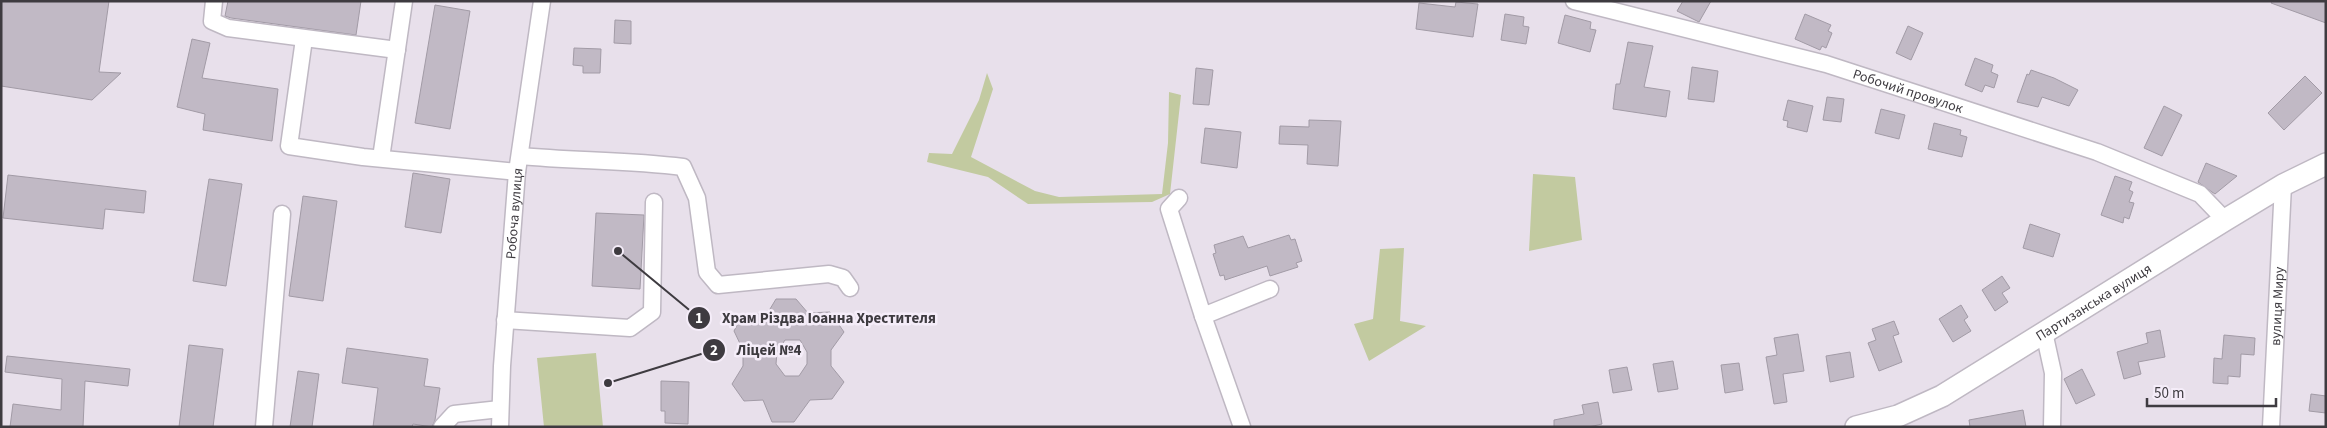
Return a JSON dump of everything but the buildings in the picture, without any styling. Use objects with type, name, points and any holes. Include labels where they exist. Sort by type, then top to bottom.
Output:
[{"type":"main road","name":"Партизанська вулиця","points":[[1856,427],[1898,416],[1942,396],[2224,220],[2284,185],[2326,164]]},
{"type":"street","points":[[214,1],[212,21],[228,28],[396,50]]},
{"type":"street","points":[[381,158],[404,1]]},
{"type":"street","name":"Робоча вулиця","points":[[500,427],[518,164],[542,1]]},
{"type":"street","name":"Робочий провулок","points":[[1574,1],[1826,64],[2097,152],[2200,194],[2224,220]]},
{"type":"street","points":[[304,39],[289,146],[381,158],[518,164],[579,161],[644,162],[683,167],[697,198],[707,272],[718,285],[829,274],[843,278],[850,288]]},
{"type":"street","name":"вулиця Миру","points":[[2271,427],[2284,185]]},
{"type":"street","points":[[1178,198],[1169,209],[1202,316],[1242,427]]},
{"type":"street","points":[[506,320],[630,328],[652,312],[654,202]]},
{"type":"street","points":[[264,427],[282,214]]},
{"type":"street","points":[[1202,316],[1270,289]]},
{"type":"street","points":[[2044,332],[2053,373],[2052,427]]},
{"type":"street","points":[[442,427],[454,414],[500,409]]},
{"type":"green space","points":[[987,73],[993,89],[971,157],[1035,191],[1059,197],[1162,194],[1168,143],[1169,92],[1181,95],[1170,194],[1152,202],[1028,204],[988,177],[927,162],[929,153],[952,154],[979,100]]},
{"type":"green space","points":[[1533,174],[1575,177],[1582,240],[1529,251]]},
{"type":"green space","points":[[1404,248],[1400,321],[1426,326],[1369,361],[1354,324],[1373,319],[1380,249]]},
{"type":"green space","points":[[596,353],[603,427],[544,427],[537,358]]},
{"type":"place","name":"Храм Різдва Іоанна Хрестителя","points":[[618,251]]},
{"type":"place","name":"Ліцей №4","points":[[608,383]]}]
